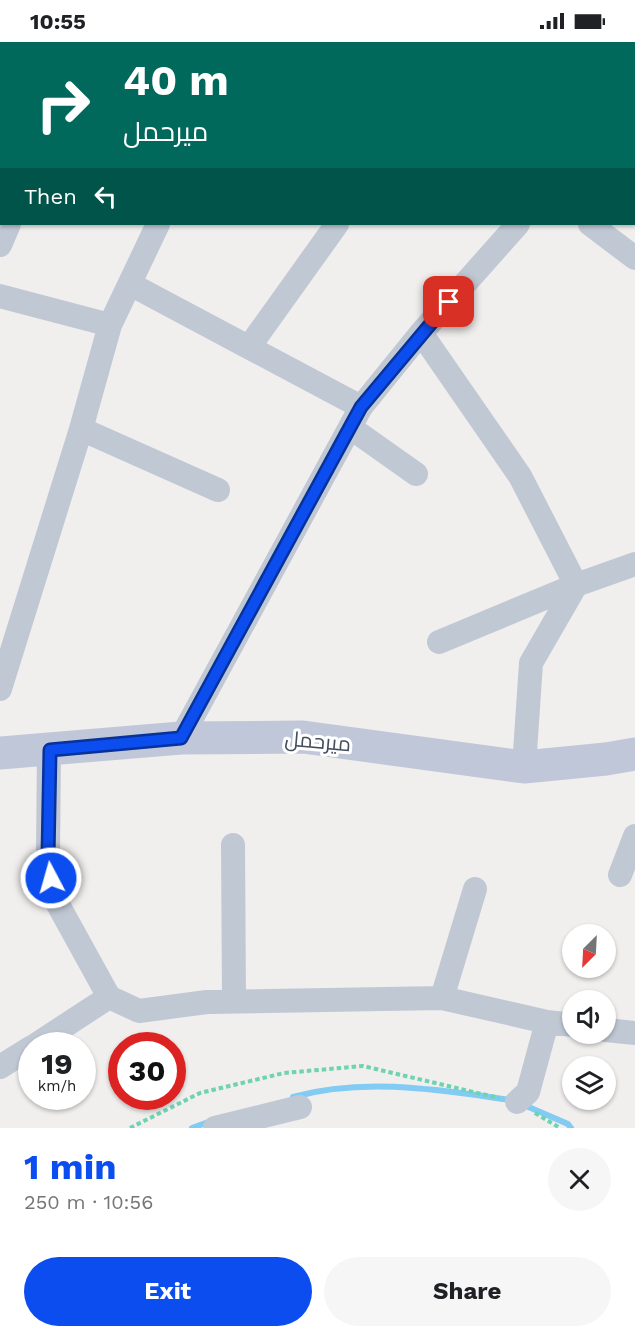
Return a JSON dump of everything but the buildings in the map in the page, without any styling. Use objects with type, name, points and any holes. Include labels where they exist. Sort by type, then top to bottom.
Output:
[{"type":"street","points":[[0,245],[9,225]]},
{"type":"street","points":[[0,689],[81,429],[110,325],[158,225]]},
{"type":"street","points":[[249,347],[336,225]]},
{"type":"street","points":[[181,738],[356,418],[421,333],[517,225]]},
{"type":"street","points":[[591,225],[635,258]]},
{"type":"street","points":[[129,284],[249,347],[356,418],[416,474]]},
{"type":"street","points":[[0,296],[110,325]]},
{"type":"street","points":[[421,333],[520,476],[576,585]]},
{"type":"street","points":[[81,429],[218,490]]},
{"type":"street","points":[[439,642],[576,585],[635,564]]},
{"type":"street","points":[[524,767],[531,663],[576,585]]},
{"type":"street","name":"میرحمل","points":[[0,753],[181,738],[303,737],[524,767],[635,754]]},
{"type":"street","points":[[50,750],[48,856],[55,899],[109,997],[139,1011],[207,1002],[442,998],[562,1024]]},
{"type":"street","points":[[620,875],[635,836]]},
{"type":"street","points":[[233,845],[234,1001]]},
{"type":"street","points":[[442,998],[476,889]]},
{"type":"street","points":[[55,1032],[109,997]]},
{"type":"street","points":[[517,1102],[528,1092],[547,1022]]},
{"type":"street","points":[[616,1031],[635,1033]]},
{"type":"street","points":[[0,1068],[18,1056]]},
{"type":"street","points":[[215,1128],[300,1107]]},
{"type":"path","points":[[130,1128],[200,1094],[284,1073],[363,1066],[517,1102],[560,1128]]},
{"type":"waterway","points":[[293,1097],[347,1088],[402,1087],[511,1100]]},
{"type":"waterway","points":[[524,1105],[568,1124],[571,1128]]},
{"type":"waterway","points":[[192,1128],[211,1121]]},
{"type":"route","points":[[51,878],[48,856],[50,750],[181,738],[361,407],[449,302]]}]
